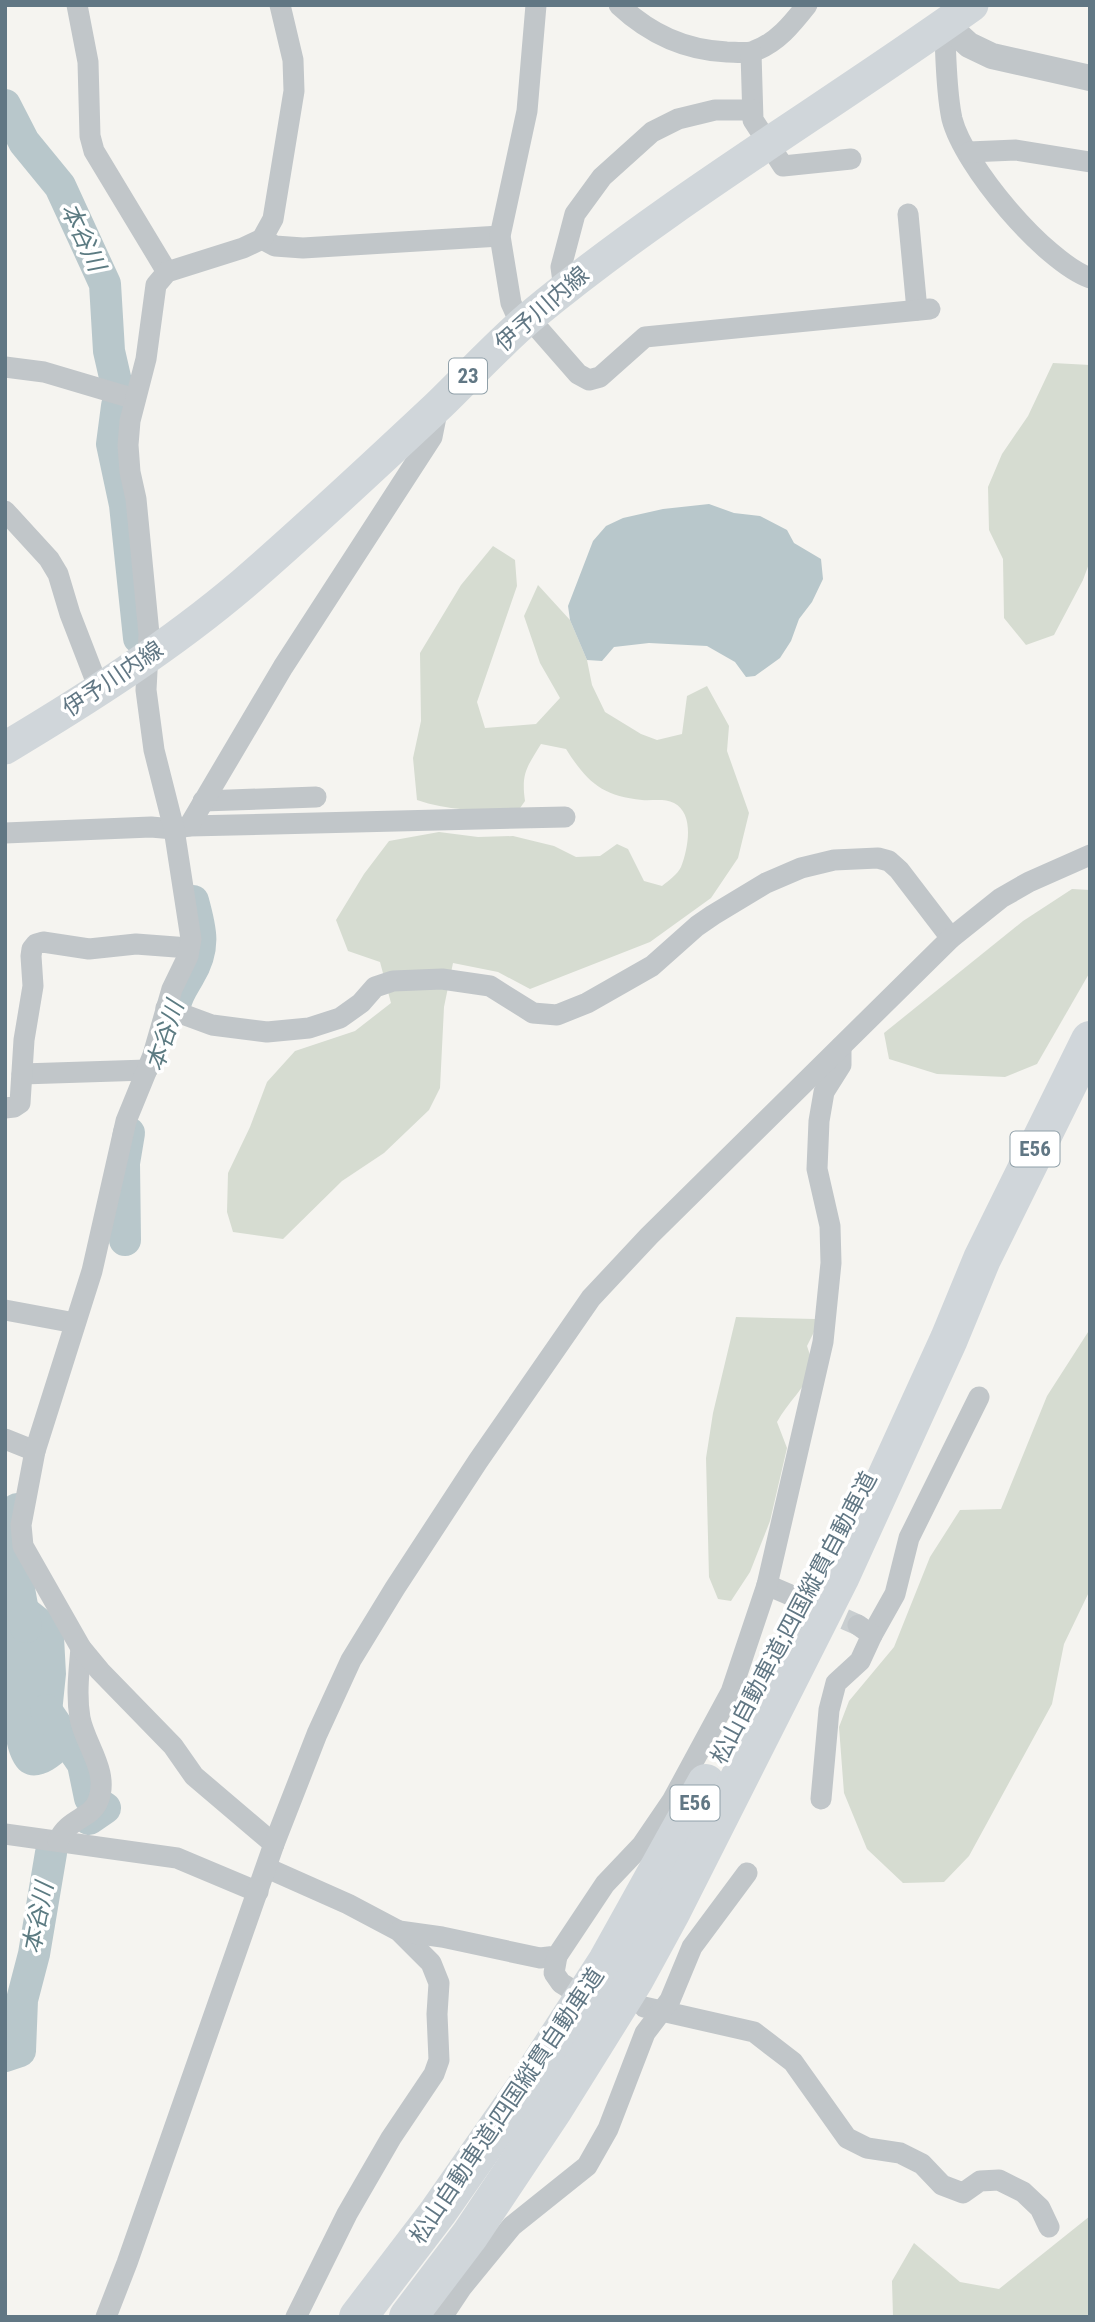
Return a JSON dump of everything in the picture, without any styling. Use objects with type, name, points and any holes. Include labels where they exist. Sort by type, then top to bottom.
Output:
[{"type":"highway","name":"松山自動車道;四国縦貫自動車道","points":[[358,2317],[446,2201],[524,2089],[607,1961],[823,1568],[940,1334],[982,1259],[1090,1040]]},
{"type":"highway","name":"松山自動車道;四国縦貫自動車道","points":[[408,2317],[470,2235],[554,2109],[635,1979],[671,1913],[840,1578],[944,1352],[982,1259]]},
{"type":"main road","name":"伊予川内線","points":[[5,748],[146,657],[243,584],[525,321],[564,289],[687,197],[955,11]]},
{"type":"street","points":[[78,5],[88,62],[90,136],[94,151],[167,272]]},
{"type":"street","points":[[274,1844],[194,1776],[173,1746],[81,1648],[23,1546],[21,1525],[35,1451],[92,1271],[126,1121],[190,948],[181,827],[154,750],[146,690],[149,634],[128,445],[135,399],[146,359],[156,285],[167,272],[243,248],[262,239],[273,219],[294,91],[293,60],[281,5]]},
{"type":"street","points":[[536,5],[527,111],[500,236],[511,303],[525,321],[579,374],[589,380],[600,377],[645,337],[924,310],[908,214]]},
{"type":"street","points":[[619,5],[638,23],[673,42],[705,51],[751,53],[786,32],[807,5]]},
{"type":"street","points":[[955,11],[968,45],[992,56],[1090,78]]},
{"type":"street","points":[[955,11],[952,119],[992,190],[1014,217],[1060,261],[1090,278]]},
{"type":"street","points":[[751,53],[753,120],[757,130],[783,166],[851,159]]},
{"type":"street","points":[[564,289],[561,267],[575,214],[602,177],[652,132],[678,119],[698,113],[752,110]]},
{"type":"street","points":[[969,152],[1016,150],[1090,162]]},
{"type":"street","points":[[262,239],[275,246],[303,248],[500,236]]},
{"type":"street","points":[[5,367],[44,372],[135,399]]},
{"type":"street","points":[[181,827],[203,802],[283,667],[432,437],[438,405]]},
{"type":"street","points":[[5,511],[49,559],[58,574],[70,614],[99,689]]},
{"type":"street","points":[[203,802],[316,797]]},
{"type":"street","points":[[5,833],[565,817]]},
{"type":"street","points":[[106,2317],[274,1844],[317,1734],[351,1660],[478,1461],[591,1298],[649,1236],[951,939],[1001,898],[1029,882],[1090,855]]},
{"type":"street","points":[[166,1008],[212,1025],[267,1032],[309,1028],[340,1018],[361,1003],[375,986],[393,981],[442,979],[490,986],[533,1013],[556,1015],[587,1003],[652,966],[697,926],[766,883],[801,868],[834,860],[878,858],[889,861],[899,870],[951,939]]},
{"type":"street","points":[[5,1108],[20,1103],[24,1040],[33,986],[31,956],[36,944],[43,942],[89,949],[136,944],[190,948]]},
{"type":"street","points":[[569,1987],[561,1983],[554,1973],[556,1956],[605,1884],[642,1845],[672,1801],[731,1692],[766,1585],[823,1342],[831,1250],[830,1226],[817,1169],[819,1121],[824,1092],[841,1065],[841,1047]]},
{"type":"street","points":[[22,1074],[147,1070]]},
{"type":"street","points":[[5,1310],[75,1323]]},
{"type":"street","points":[[821,1799],[829,1710],[836,1683],[860,1661],[865,1630],[895,1594],[909,1538],[979,1397]]},
{"type":"street","points":[[5,1439],[35,1451]]},
{"type":"street","points":[[766,1585],[788,1594]]},
{"type":"street","points":[[58,1842],[62,1831],[74,1820],[92,1810],[99,1799],[101,1781],[98,1764],[81,1721],[78,1698],[81,1648]]},
{"type":"street","points":[[5,1834],[177,1858],[258,1892]]},
{"type":"street","points":[[267,1868],[348,1904],[399,1931],[431,1963],[439,1983],[439,2060],[434,2074],[390,2138],[347,2214],[296,2317]]},
{"type":"street","points":[[442,2317],[462,2287],[512,2226],[587,2166],[608,2129],[652,2009],[670,2000],[692,1947],[747,1873]]},
{"type":"street","points":[[399,1931],[442,1937],[540,1958],[556,1956]]},
{"type":"street","points":[[652,2009],[754,2032],[793,2062],[846,2138],[867,2148],[900,2153],[922,2164],[942,2185],[963,2193],[981,2181],[999,2180],[1023,2192],[1040,2208],[1049,2227]]},
{"type":"shaded area","points":[[1053,363],[1090,365],[1090,561],[1054,635],[1026,645],[1004,618],[1003,559],[989,530],[988,487],[1002,454],[1028,416]]},
{"type":"shaded area","points":[[709,504],[734,513],[760,516],[787,530],[794,543],[821,559],[823,579],[780,658],[755,676],[746,677],[735,662],[707,646],[649,643],[614,647],[602,661],[587,660],[570,620],[568,606],[593,541],[606,526],[623,518],[663,509]]},
{"type":"shaded area","points":[[493,546],[515,560],[517,586],[477,702],[485,728],[536,724],[560,698],[540,663],[524,616],[538,585],[570,620],[587,660],[592,685],[605,712],[641,734],[657,740],[682,734],[687,696],[707,686],[729,726],[727,751],[749,813],[738,858],[711,898],[650,942],[530,989],[498,972],[453,963],[444,1007],[440,1088],[429,1110],[384,1153],[342,1181],[283,1239],[233,1232],[227,1212],[228,1173],[250,1127],[267,1082],[295,1051],[355,1031],[391,1003],[380,962],[348,951],[336,920],[364,874],[389,841],[439,832],[478,837],[513,836],[554,846],[576,857],[600,856],[617,844],[628,849],[644,881],[662,886],[681,867],[688,832],[681,808],[670,801],[628,798],[606,791],[589,779],[566,749],[541,744],[526,771],[525,801],[518,811],[454,808],[417,800],[413,758],[421,721],[420,653],[461,585]]},
{"type":"shaded area","points":[[1072,889],[1090,890],[1090,972],[1037,1064],[1005,1077],[937,1074],[889,1059],[884,1033],[1023,921]]},
{"type":"shaded area","points":[[736,1317],[815,1319],[815,1330],[807,1346],[814,1367],[777,1422],[787,1448],[770,1521],[750,1572],[731,1601],[718,1599],[709,1577],[706,1458],[713,1413]]},
{"type":"shaded area","points":[[1090,1329],[1090,1590],[1064,1644],[1052,1704],[969,1856],[944,1882],[903,1883],[867,1849],[844,1793],[839,1727],[849,1701],[894,1647],[930,1557],[960,1510],[1001,1509],[1047,1396]]},
{"type":"shaded area","points":[[5,1576],[50,1612],[64,1637],[66,1674],[62,1713],[63,1728],[70,1744],[69,1756],[56,1768],[40,1775],[24,1773],[18,1768],[6,1740]]},
{"type":"shaded area","points":[[1090,2216],[1090,2317],[893,2317],[892,2281],[914,2243],[960,2282],[999,2289]]},
{"type":"waterway","name":"本谷川","points":[[5,105],[24,142],[60,186],[105,284],[109,351],[117,386]]},
{"type":"waterway","name":"本谷川","points":[[117,406],[112,444],[125,505],[139,638]]},
{"type":"waterway","name":"本谷川","points":[[175,1006],[200,948],[200,930],[193,901]]},
{"type":"waterway","name":"本谷川","points":[[125,1240],[124,1163],[129,1133]]},
{"type":"waterway","name":"本谷川","points":[[17,1509],[14,1554],[26,1627]]},
{"type":"waterway","name":"本谷川","points":[[46,1710],[83,1764],[90,1798],[105,1808],[89,1819]]},
{"type":"waterway","name":"本谷川","points":[[5,2056],[20,2051],[22,2000],[34,1954],[51,1853]]},
{"type":"tunnel","points":[[788,1594],[858,1625]]}]
